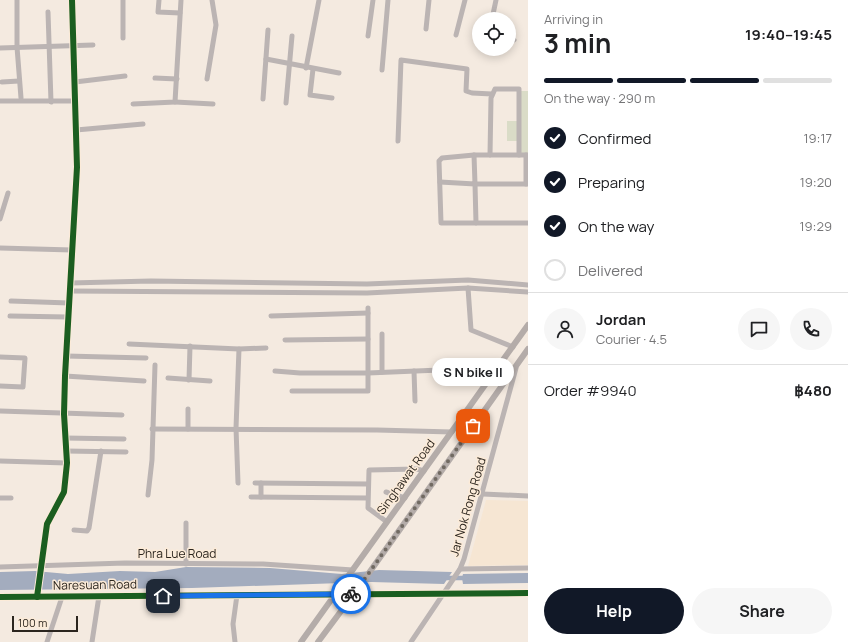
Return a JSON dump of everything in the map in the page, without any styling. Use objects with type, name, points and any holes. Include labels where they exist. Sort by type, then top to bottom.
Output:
[{"type":"main road","name":"Singhawat Road","points":[[301,642],[528,325]]},
{"type":"main road","name":"Singhawat Road","points":[[318,642],[354,594],[528,350]]},
{"type":"street","points":[[17,0],[17,47],[21,98]]},
{"type":"street","points":[[37,594],[47,524],[64,492],[67,463],[64,414],[65,376],[77,167],[72,0]]},
{"type":"street","points":[[123,0],[123,38]]},
{"type":"street","points":[[159,0],[158,12],[180,13]]},
{"type":"street","points":[[176,102],[181,0]]},
{"type":"street","points":[[207,79],[216,25],[212,0]]},
{"type":"street","points":[[306,68],[319,0]]},
{"type":"street","points":[[368,36],[373,0]]},
{"type":"street","points":[[382,70],[388,0]]},
{"type":"street","points":[[426,29],[429,0]]},
{"type":"street","points":[[456,35],[465,0]]},
{"type":"street","points":[[493,12],[496,0]]},
{"type":"street","points":[[48,12],[51,102]]},
{"type":"street","points":[[263,98],[268,30]]},
{"type":"street","points":[[286,103],[292,36]]},
{"type":"street","points":[[0,48],[94,44]]},
{"type":"street","points":[[266,59],[306,68],[339,72]]},
{"type":"street","points":[[398,141],[401,60],[467,69],[466,91],[472,93],[492,94]]},
{"type":"street","points":[[313,69],[310,95],[332,98]]},
{"type":"street","points":[[75,82],[126,76]]},
{"type":"street","points":[[155,78],[177,79]]},
{"type":"street","points":[[2,82],[19,81]]},
{"type":"street","points":[[490,155],[492,94],[496,88],[519,89],[519,155]]},
{"type":"street","points":[[0,101],[75,101]]},
{"type":"street","points":[[133,104],[176,102],[213,104]]},
{"type":"street","points":[[76,130],[143,124]]},
{"type":"street","points":[[474,155],[476,224]]},
{"type":"street","points":[[440,182],[527,184],[527,155],[474,155],[440,158],[440,182],[440,222],[476,224],[528,223]]},
{"type":"street","points":[[0,219],[1,211],[8,193]]},
{"type":"street","points":[[0,248],[72,250]]},
{"type":"street","points":[[70,283],[151,281],[374,284],[468,280],[528,284]]},
{"type":"street","points":[[69,291],[367,293],[468,288],[528,292]]},
{"type":"street","points":[[468,288],[471,329],[513,347]]},
{"type":"street","points":[[11,301],[69,304]]},
{"type":"street","points":[[271,316],[368,310],[368,391],[292,391]]},
{"type":"street","points":[[10,316],[68,317]]},
{"type":"street","points":[[382,334],[382,372]]},
{"type":"street","points":[[285,340],[368,339]]},
{"type":"street","points":[[129,344],[240,349],[266,348]]},
{"type":"street","points":[[189,380],[190,346]]},
{"type":"street","points":[[238,483],[236,428],[240,349]]},
{"type":"street","points":[[66,356],[146,358]]},
{"type":"street","points":[[0,357],[25,358],[23,387],[0,386]]},
{"type":"street","points":[[148,495],[152,460],[155,365]]},
{"type":"street","name":"Jar Nok Rong Road","points":[[411,642],[460,569],[464,559],[483,494],[516,366]]},
{"type":"street","points":[[275,370],[300,373],[454,371],[489,380]]},
{"type":"street","points":[[414,371],[415,401]]},
{"type":"street","points":[[65,376],[144,381]]},
{"type":"street","points":[[168,378],[210,381]]},
{"type":"street","points":[[188,409],[188,429]]},
{"type":"street","points":[[0,410],[64,414],[122,415]]},
{"type":"street","points":[[152,429],[236,428],[452,432]]},
{"type":"street","points":[[65,438],[124,439]]},
{"type":"street","points":[[66,451],[126,452]]},
{"type":"street","points":[[74,530],[87,530],[89,528],[101,451]]},
{"type":"street","points":[[0,461],[67,463]]},
{"type":"street","points":[[387,522],[370,510],[367,498],[369,470],[417,469],[424,471]]},
{"type":"street","points":[[261,497],[258,483],[368,484]]},
{"type":"street","points":[[386,492],[405,498]]},
{"type":"street","points":[[483,494],[528,496]]},
{"type":"street","points":[[251,497],[367,498]]},
{"type":"street","points":[[0,498],[11,498]]},
{"type":"street","points":[[186,523],[186,564]]},
{"type":"street","name":"Phra Lue Road","points":[[0,567],[41,568],[125,563],[263,564],[353,570]]},
{"type":"street","points":[[460,569],[528,568]]},
{"type":"street","name":"Naresuan Road","points":[[0,597],[37,594],[62,597],[237,595],[335,596],[354,594],[444,592],[528,593]]},
{"type":"street","points":[[235,642],[233,624],[237,595]]},
{"type":"street","points":[[92,642],[99,596]]},
{"type":"street","points":[[47,642],[62,597]]},
{"type":"shaded area","points":[[486,500],[528,501],[528,565],[468,566]]},
{"type":"green space","points":[[519,91],[528,91],[528,155],[519,155],[519,141],[507,141],[507,121],[519,121]]},
{"type":"water","points":[[186,567],[270,568],[342,574],[379,570],[452,572],[444,584],[371,582],[192,588],[0,590],[0,572],[35,571],[68,574],[120,571],[155,572]]},
{"type":"water","points":[[528,573],[528,583],[463,584],[462,578],[463,574]]},
{"type":"waterway","points":[[444,578],[466,578]]},
{"type":"cycle path","points":[[37,597],[47,524],[64,492],[67,463],[64,414],[65,376],[77,167],[72,0]]},
{"type":"cycle path","points":[[0,597],[528,593]]},
{"type":"way so far","points":[[351,594],[354,594],[473,426]]},
{"type":"place","name":"S N bike II","points":[[473,426]]},
{"type":"route","points":[[163,596],[335,596],[351,594]]}]
